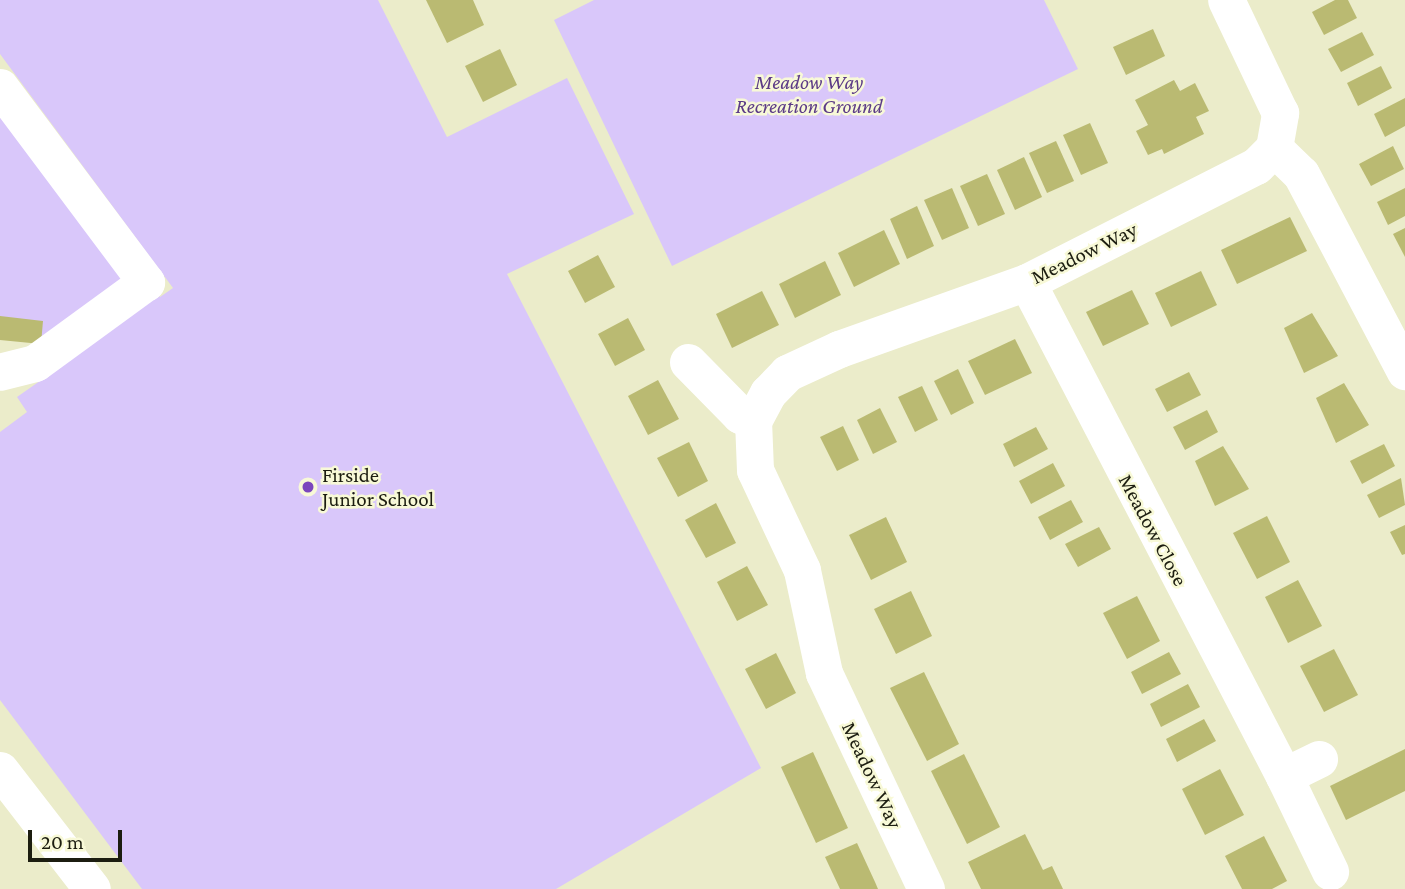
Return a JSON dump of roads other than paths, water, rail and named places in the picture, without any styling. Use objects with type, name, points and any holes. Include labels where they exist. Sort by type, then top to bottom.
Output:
[{"type":"street","points":[[1226,0],[1280,113],[1274,148],[1301,174],[1405,372]]},
{"type":"street","points":[[0,87],[146,282],[35,363],[0,372]]},
{"type":"street","name":"Meadow Way","points":[[926,889],[824,673],[802,570],[755,470],[753,421],[768,393],[787,373],[839,349],[1027,282],[1226,184],[1256,166],[1274,148]]},
{"type":"street","name":"Meadow Close","points":[[1027,282],[1284,776],[1330,870]]},
{"type":"street","points":[[688,362],[740,415],[753,421]]},
{"type":"street","points":[[1284,776],[1319,759]]},
{"type":"street","points":[[0,770],[92,889]]},
{"type":"place","name":"Firside Junior School","points":[[308,487]]},
{"type":"park label","name":"Meadow Way Recreation Ground","points":[[809,94]]}]
